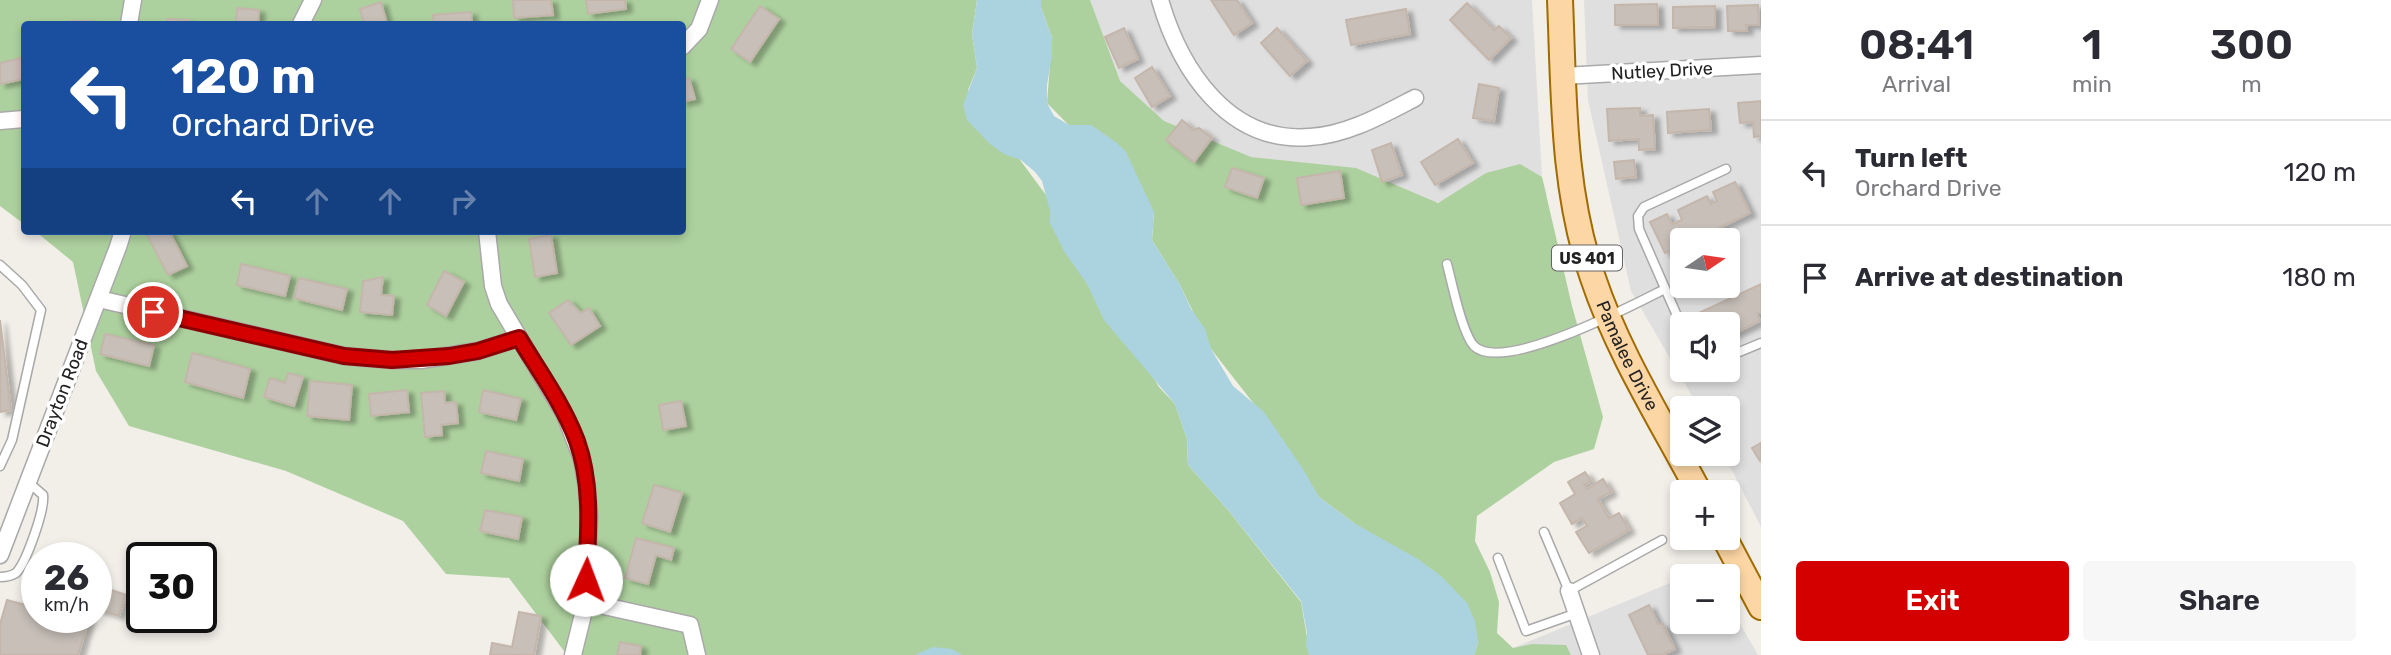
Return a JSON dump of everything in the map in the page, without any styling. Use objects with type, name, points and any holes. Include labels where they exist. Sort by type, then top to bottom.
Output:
[{"type":"main road","name":"Pamalee Drive","points":[[1560,0],[1566,145],[1572,193],[1592,277],[1627,357],[1693,480]]},
{"type":"main road","points":[[1731,550],[1761,607]]},
{"type":"street","points":[[129,21],[132,0]]},
{"type":"street","points":[[302,21],[313,0]]},
{"type":"street","points":[[686,44],[699,29],[710,0]]},
{"type":"street","points":[[1160,0],[1170,27],[1199,83],[1223,110],[1255,129],[1292,138],[1321,136],[1367,122],[1415,98]]},
{"type":"street","name":"Nutley Drive","points":[[1563,76],[1761,65]]},
{"type":"street","points":[[0,121],[21,119]]},
{"type":"street","name":"Drayton Road","points":[[0,555],[122,235]]},
{"type":"street","points":[[488,235],[496,295],[508,322],[565,415],[582,459],[589,517],[586,602],[573,655]]},
{"type":"street","points":[[99,299],[344,356],[421,360],[478,351],[519,338]]},
{"type":"street","points":[[1569,591],[1591,655]]},
{"type":"street","points":[[586,602],[690,625],[698,655]]},
{"type":"lane","points":[[1675,312],[1639,229],[1638,216],[1644,207],[1726,169]]},
{"type":"lane","points":[[1447,264],[1467,335],[1476,348],[1494,353],[1523,350],[1608,317],[1665,289]]},
{"type":"lane","points":[[0,265],[22,285],[41,310],[12,440],[0,466]]},
{"type":"lane","points":[[1740,352],[1761,343]]},
{"type":"lane","points":[[0,577],[17,572],[39,523],[43,495],[28,482]]},
{"type":"lane","points":[[1544,533],[1569,591],[1662,540]]},
{"type":"lane","points":[[1498,558],[1526,631],[1577,613]]},
{"type":"shaded area","points":[[1090,0],[1532,0],[1542,177],[1547,195],[1166,219]]},
{"type":"shaded area","points":[[1584,0],[1761,0],[1761,527],[1740,486],[1740,480],[1737,480],[1730,466],[1740,466],[1740,396],[1692,396],[1684,382],[1740,382],[1740,312],[1670,312],[1670,358],[1631,291],[1588,100]]},
{"type":"shaded area","points":[[1670,583],[1670,634],[1740,634],[1740,624],[1758,655],[1514,655],[1513,648]]},
{"type":"green space","points":[[0,0],[977,0],[972,34],[977,68],[968,90],[1046,195],[1159,387],[1175,404],[1187,439],[1188,465],[1228,510],[1301,602],[1310,655],[567,655],[509,578],[446,574],[403,521],[286,471],[129,426],[96,371],[73,262],[40,235],[686,235],[686,21],[21,21],[21,222],[0,206]]},
{"type":"green space","points":[[1041,0],[1090,0],[1120,81],[1164,121],[1251,157],[1356,168],[1438,203],[1486,173],[1520,164],[1542,177],[1572,306],[1603,417],[1594,449],[1554,462],[1477,516],[1475,541],[1490,572],[1499,602],[1497,633],[1513,648],[1532,644],[1566,645],[1571,655],[1474,655],[1478,642],[1354,523],[1319,497],[1283,441],[1211,349],[1180,285],[1152,240],[1154,212],[1047,103],[1052,38]]},
{"type":"water","points":[[977,0],[1041,0],[1052,38],[1047,103],[1054,116],[1069,125],[1091,125],[1126,152],[1154,212],[1152,240],[1205,329],[1211,349],[1233,386],[1264,412],[1319,497],[1354,523],[1418,559],[1441,576],[1467,603],[1475,621],[1478,642],[1474,655],[1309,655],[1301,601],[1188,465],[1187,439],[1175,404],[1104,320],[1087,284],[1064,251],[1050,223],[1050,211],[1042,181],[1021,160],[1004,154],[990,144],[967,120],[963,105],[977,68],[972,34]]},
{"type":"water","points":[[933,647],[952,649],[962,655],[915,655]]},
{"type":"building","points":[[513,0],[551,0],[553,15],[514,18]]},
{"type":"building","points":[[586,0],[625,0],[626,9],[588,14]]},
{"type":"building","points":[[1211,0],[1237,0],[1252,23],[1234,35]]},
{"type":"building","points":[[381,2],[386,21],[363,21],[360,9]]},
{"type":"building","points":[[1467,3],[1494,30],[1499,26],[1511,38],[1489,60],[1450,20]]},
{"type":"building","points":[[1657,4],[1658,25],[1615,25],[1615,5]]},
{"type":"building","points":[[1758,5],[1759,25],[1746,25],[1747,31],[1728,31],[1727,6]]},
{"type":"building","points":[[760,6],[779,19],[750,62],[731,49]]},
{"type":"building","points":[[1715,6],[1715,27],[1673,28],[1673,7]]},
{"type":"building","points":[[237,8],[259,10],[258,21],[236,21]]},
{"type":"building","points":[[1406,9],[1410,34],[1351,45],[1346,20]]},
{"type":"building","points":[[471,12],[472,21],[434,21],[433,15]]},
{"type":"building","points":[[167,19],[189,20],[189,21]]},
{"type":"building","points":[[1124,28],[1138,59],[1119,68],[1105,37]]},
{"type":"building","points":[[1277,28],[1307,61],[1290,76],[1261,43]]},
{"type":"building","points":[[21,58],[21,80],[0,84],[0,63]]},
{"type":"building","points":[[1152,67],[1170,96],[1152,107],[1135,78]]},
{"type":"building","points":[[686,78],[689,78],[695,99],[686,101]]},
{"type":"building","points":[[1479,84],[1499,88],[1494,121],[1473,118]]},
{"type":"building","points":[[1761,101],[1761,136],[1754,137],[1753,122],[1740,123],[1738,103]]},
{"type":"building","points":[[1640,108],[1640,116],[1653,115],[1655,149],[1639,150],[1639,139],[1609,141],[1607,109]]},
{"type":"building","points":[[1709,109],[1711,130],[1668,133],[1667,112]]},
{"type":"building","points":[[1182,120],[1194,130],[1199,128],[1212,138],[1194,162],[1166,140]]},
{"type":"building","points":[[1458,139],[1473,163],[1435,185],[1421,162]]},
{"type":"building","points":[[1391,143],[1402,175],[1382,182],[1372,150]]},
{"type":"building","points":[[1634,160],[1636,177],[1616,179],[1614,162]]},
{"type":"building","points":[[1232,168],[1264,178],[1257,198],[1225,187]]},
{"type":"building","points":[[1340,171],[1344,198],[1301,205],[1297,178]]},
{"type":"building","points":[[1735,182],[1750,213],[1719,228],[1670,228],[1670,251],[1665,253],[1650,222],[1667,214],[1672,224],[1682,220],[1678,210],[1707,196],[1711,204],[1717,201],[1713,192]]},
{"type":"building","points":[[147,235],[171,235],[187,266],[168,275]]},
{"type":"building","points":[[551,235],[557,273],[535,277],[529,239]]},
{"type":"building","points":[[241,264],[290,276],[285,296],[237,285]]},
{"type":"building","points":[[444,271],[464,282],[446,316],[427,305]]},
{"type":"building","points":[[383,277],[381,295],[394,296],[392,315],[360,312],[363,281]]},
{"type":"building","points":[[299,278],[347,289],[342,310],[294,298]]},
{"type":"building","points":[[1761,284],[1761,312],[1757,314],[1760,321],[1740,331],[1740,312],[1701,312],[1731,298],[1740,298],[1740,294]]},
{"type":"building","points":[[568,300],[581,313],[589,308],[600,326],[571,345],[549,313]]},
{"type":"building","points":[[0,320],[11,410],[0,412]]},
{"type":"building","points":[[105,334],[154,345],[149,366],[100,354]]},
{"type":"building","points":[[192,353],[250,369],[243,398],[185,382]]},
{"type":"building","points":[[288,373],[303,377],[294,406],[264,397],[270,378],[285,383]]},
{"type":"building","points":[[310,381],[352,385],[349,420],[307,416]]},
{"type":"building","points":[[407,390],[409,412],[371,416],[369,394]]},
{"type":"building","points":[[483,390],[521,399],[516,420],[479,412]]},
{"type":"building","points":[[444,391],[445,403],[456,402],[458,423],[441,425],[442,435],[425,437],[421,393]]},
{"type":"building","points":[[681,401],[686,426],[663,430],[659,405]]},
{"type":"building","points":[[1761,443],[1761,460],[1760,461],[1752,448]]},
{"type":"building","points":[[486,451],[523,459],[519,481],[481,473]]},
{"type":"building","points":[[1585,472],[1591,481],[1584,485],[1587,489],[1603,479],[1611,492],[1598,499],[1609,518],[1619,513],[1629,530],[1589,553],[1576,532],[1587,526],[1582,518],[1572,524],[1560,503],[1575,494],[1568,482]]},
{"type":"building","points":[[654,485],[682,493],[670,532],[642,523]]},
{"type":"building","points":[[485,510],[522,517],[518,539],[480,531]]},
{"type":"building","points":[[636,538],[674,548],[671,560],[656,555],[648,584],[625,578]]},
{"type":"building","points":[[112,590],[126,595],[119,616],[112,614]]},
{"type":"building","points":[[7,600],[21,604],[21,633],[85,633],[78,655],[0,655],[0,624]]},
{"type":"building","points":[[1649,605],[1658,624],[1663,624],[1675,649],[1662,655],[1648,655],[1629,615]]},
{"type":"building","points":[[519,612],[541,616],[534,655],[490,655],[492,643],[512,647]]},
{"type":"building","points":[[620,642],[641,646],[640,655],[617,655]]},
{"type":"route","points":[[153,312],[344,356],[392,360],[421,360],[478,351],[519,338],[565,415],[582,459],[589,517],[586,580]]}]
